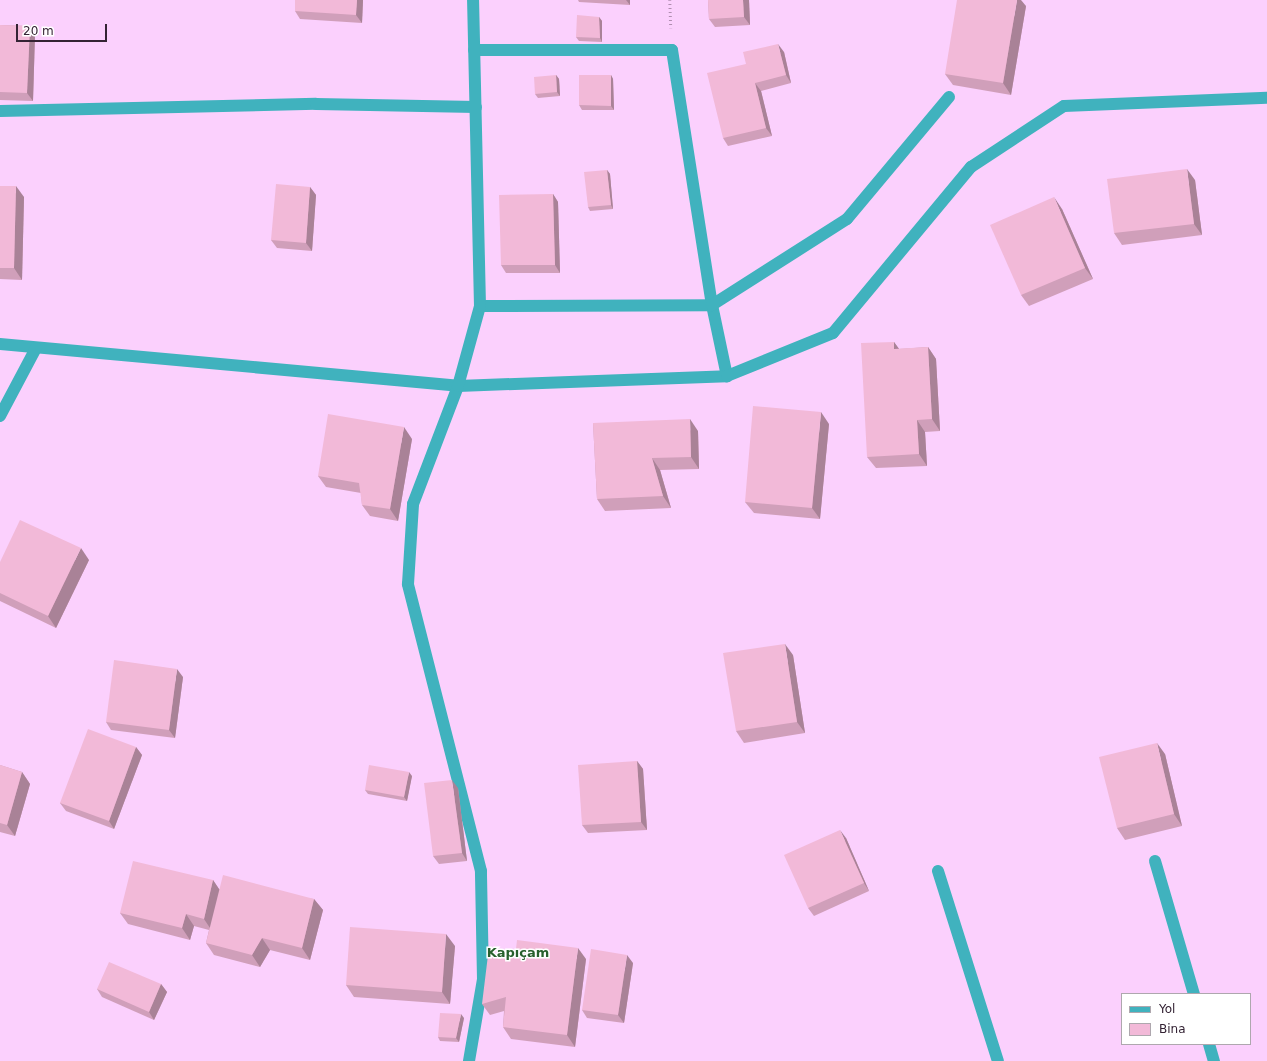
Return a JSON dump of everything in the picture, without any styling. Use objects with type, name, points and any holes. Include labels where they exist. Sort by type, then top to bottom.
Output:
[{"type":"street","points":[[469,1061],[483,979],[481,871],[408,584],[413,504],[458,386],[480,306],[473,0]]},
{"type":"street","points":[[474,50],[672,50],[712,306],[727,376]]},
{"type":"street","points":[[480,306],[712,306],[846,219],[949,97]]},
{"type":"street","points":[[0,344],[458,386],[727,376],[833,333],[971,168],[1064,106],[1267,98]]},
{"type":"street","points":[[0,111],[316,104],[476,107]]},
{"type":"street","points":[[0,416],[36,348]]},
{"type":"street","points":[[1155,861],[1194,993]]},
{"type":"street","points":[[938,871],[998,1061]]},
{"type":"street","points":[[1209,1045],[1214,1061]]},
{"type":"path","points":[[670,0],[672,50]]},
{"type":"building","points":[[295,0],[357,0],[356,15],[295,11]]},
{"type":"building","points":[[708,0],[743,0],[744,17],[709,19]]},
{"type":"building","points":[[957,0],[1017,0],[1003,83],[945,74]]},
{"type":"building","points":[[577,15],[599,17],[600,38],[576,37]]},
{"type":"building","points":[[0,25],[30,26],[27,93],[0,92]]},
{"type":"building","points":[[778,44],[786,75],[755,83],[766,128],[723,138],[707,73],[746,64],[743,52]]},
{"type":"building","points":[[556,75],[557,92],[535,94],[534,77]]},
{"type":"building","points":[[579,75],[611,75],[611,106],[579,105]]},
{"type":"building","points":[[1187,169],[1194,224],[1114,233],[1107,179]]},
{"type":"building","points":[[607,170],[611,205],[588,207],[584,172]]},
{"type":"building","points":[[276,184],[310,187],[306,243],[271,240]]},
{"type":"building","points":[[0,186],[16,186],[14,268],[0,268]]},
{"type":"building","points":[[553,194],[555,265],[501,265],[499,195]]},
{"type":"building","points":[[1054,197],[1085,268],[1021,295],[990,225]]},
{"type":"building","points":[[894,342],[894,349],[928,347],[932,419],[917,420],[919,454],[867,457],[861,343]]},
{"type":"building","points":[[753,406],[821,412],[812,508],[745,502]]},
{"type":"building","points":[[328,414],[404,427],[390,509],[362,505],[359,483],[318,476]]},
{"type":"building","points":[[690,419],[691,457],[652,458],[663,496],[597,499],[593,423]]},
{"type":"building","points":[[20,520],[81,548],[48,616],[0,593],[0,562]]},
{"type":"building","points":[[785,644],[797,722],[736,731],[723,653]]},
{"type":"building","points":[[114,660],[177,669],[169,730],[106,722]]},
{"type":"building","points":[[88,729],[136,747],[109,821],[60,803]]},
{"type":"building","points":[[1157,743],[1174,814],[1117,828],[1099,757]]},
{"type":"building","points":[[637,761],[641,822],[582,825],[578,765]]},
{"type":"building","points":[[0,765],[22,772],[7,825],[0,823]]},
{"type":"building","points":[[369,765],[409,772],[404,797],[365,790]]},
{"type":"building","points":[[452,780],[462,853],[433,856],[424,783]]},
{"type":"building","points":[[840,830],[864,883],[808,908],[784,855]]},
{"type":"building","points":[[133,861],[213,880],[204,919],[186,914],[182,928],[120,913]]},
{"type":"building","points":[[223,875],[314,899],[302,948],[262,938],[252,955],[206,943]]},
{"type":"building","points":[[350,927],[446,934],[442,992],[346,985]]},
{"type":"building","points":[[517,940],[578,948],[567,1035],[503,1027],[506,997],[482,1004],[488,955],[515,958]]},
{"type":"building","points":[[591,949],[627,955],[618,1015],[582,1010]]},
{"type":"building","points":[[109,962],[161,984],[149,1012],[97,989]]},
{"type":"building","points":[[440,1013],[461,1014],[456,1038],[438,1037]]},
{"type":"district","name":"Kapıçam","points":[[518,953]]}]
